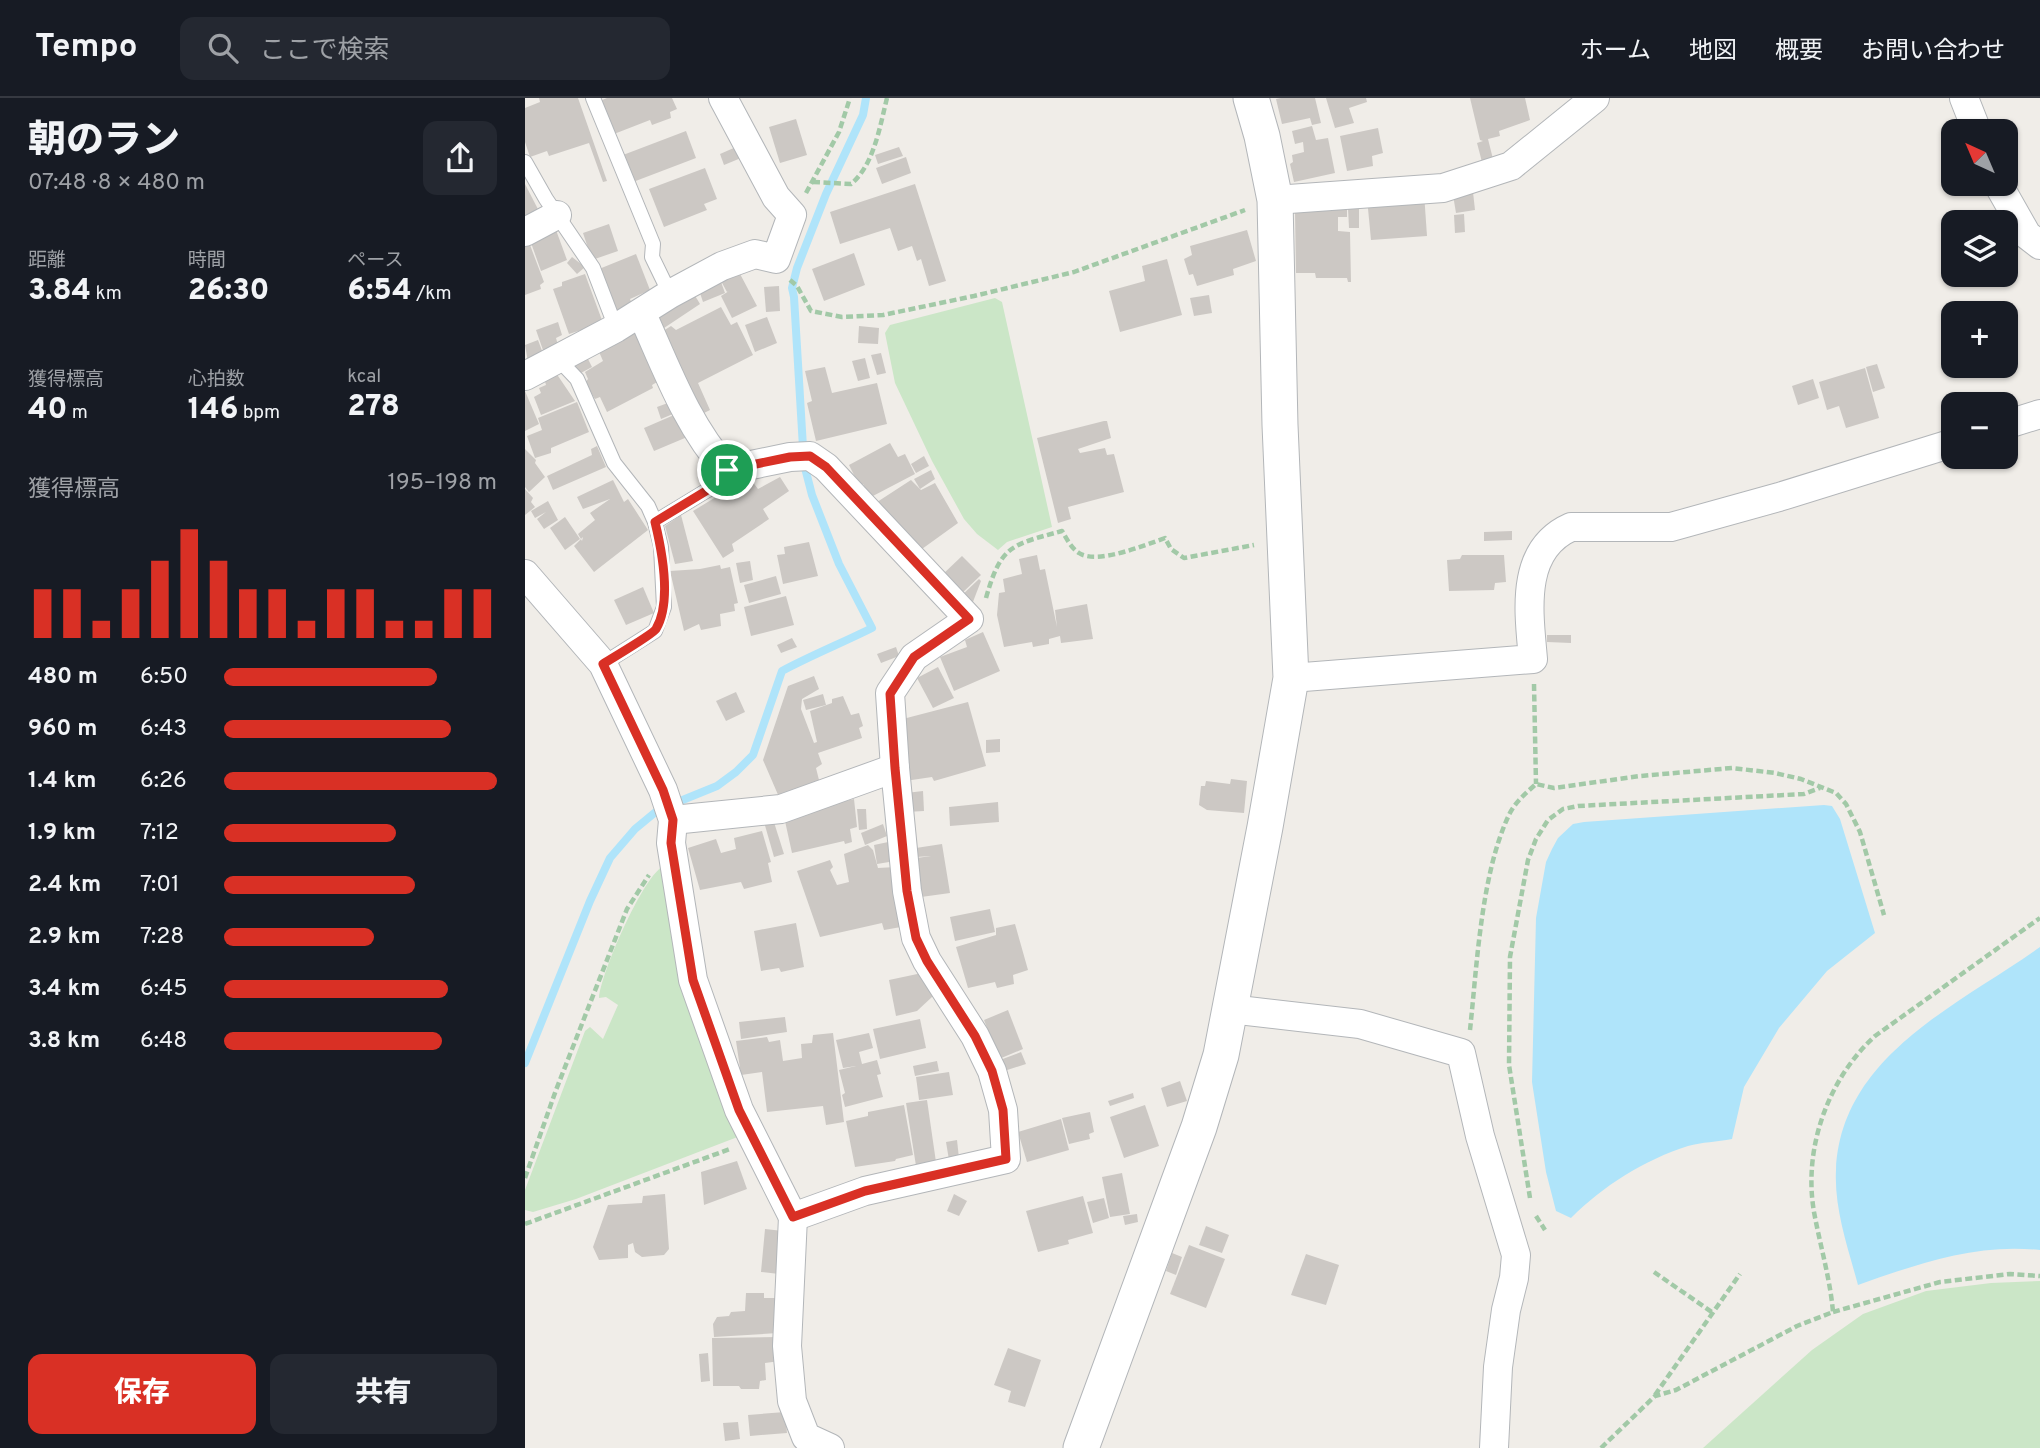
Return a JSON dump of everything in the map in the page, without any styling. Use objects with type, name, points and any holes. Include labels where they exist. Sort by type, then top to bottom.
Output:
[{"type":"street","points":[[525,376],[642,314],[670,294],[722,266],[755,254],[776,259],[792,215],[776,197],[723,98]]},
{"type":"street","points":[[1081,1448],[1199,1127],[1221,1055],[1291,678],[1290,614],[1284,540],[1275,200],[1251,98]]},
{"type":"street","points":[[1275,200],[1443,188],[1511,166],[1595,98]]},
{"type":"street","points":[[1964,98],[1972,119]]},
{"type":"street","points":[[2004,196],[2027,235],[2040,245]]},
{"type":"street","points":[[525,232],[557,215]]},
{"type":"street","points":[[642,314],[683,402],[709,450],[727,470],[790,457],[810,456],[826,467],[969,619],[914,657],[890,694],[895,768],[907,891],[916,938],[933,971],[975,1036],[992,1071],[1003,1110],[1006,1159],[865,1191],[793,1217]]},
{"type":"street","points":[[2018,421],[2040,414]]},
{"type":"street","points":[[1291,678],[1533,659],[1528,603],[1532,574],[1545,548],[1562,531],[1571,527],[1671,527],[1941,447]]},
{"type":"street","points":[[525,574],[603,664],[663,790],[672,832],[693,980],[739,1110],[793,1217],[788,1274],[787,1346],[792,1401],[806,1437],[830,1448]]},
{"type":"street","points":[[672,832],[781,809],[895,768]]},
{"type":"street","points":[[1230,1009],[1360,1024],[1461,1054],[1480,1136],[1516,1255],[1498,1367],[1494,1448]]},
{"type":"lane","points":[[593,98],[653,244],[652,257],[670,294]]},
{"type":"lane","points":[[525,162],[593,268],[616,328]]},
{"type":"lane","points":[[558,359],[577,379],[614,463],[648,506],[661,547],[664,607],[655,631],[603,664]]},
{"type":"lane","points":[[655,522],[724,480],[727,470]]},
{"type":"path","points":[[850,98],[839,132],[813,182],[851,184],[859,177],[876,138],[887,98]]},
{"type":"path","points":[[797,286],[811,311],[842,317],[883,315],[1074,272],[1275,200]]},
{"type":"path","points":[[969,619],[978,614],[985,604],[1000,559],[1027,540],[1062,531],[1076,552],[1084,556],[1116,554],[1165,538],[1171,549],[1184,558],[1284,540]]},
{"type":"path","points":[[1461,1054],[1468,1045],[1483,913],[1497,848],[1508,816],[1517,802],[1536,784],[1533,659]]},
{"type":"path","points":[[1536,784],[1554,788],[1640,776],[1732,768],[1801,779],[1836,793],[1851,812],[1860,832],[1884,915]]},
{"type":"path","points":[[1531,1200],[1509,1065],[1510,957],[1528,860],[1536,839],[1548,820],[1563,809],[1578,806],[1804,794],[1821,788]]},
{"type":"path","points":[[525,1178],[556,1090],[627,909],[672,832]]},
{"type":"path","points":[[1833,1312],[1814,1209],[1811,1172],[1815,1141],[1837,1083],[1860,1049],[1875,1036],[2040,918]]},
{"type":"path","points":[[525,1224],[754,1140]]},
{"type":"path","points":[[1535,1214],[1545,1230]]},
{"type":"path","points":[[1654,1272],[1713,1313]]},
{"type":"path","points":[[1601,1448],[1655,1396],[1740,1274]]},
{"type":"path","points":[[1655,1396],[1676,1390],[1797,1326],[1833,1312],[1940,1282],[2010,1274],[2040,1276]]},
{"type":"green space","points":[[995,298],[1002,302],[1052,527],[1007,542],[998,550],[977,534],[964,519],[932,461],[895,383],[885,333],[890,325]]},
{"type":"green space","points":[[662,867],[748,1133],[576,1199],[533,1212],[525,1210],[525,1190],[585,1031],[590,1027],[603,1039],[618,1005],[606,997],[599,998],[607,969],[634,907],[644,889]]},
{"type":"green space","points":[[2040,1281],[2040,1448],[1703,1448],[1812,1350],[1863,1314],[1926,1291],[1991,1283]]},
{"type":"water","points":[[1832,806],[1840,819],[1875,933],[1827,971],[1779,1028],[1744,1087],[1732,1139],[1688,1146],[1640,1166],[1610,1185],[1571,1218],[1556,1211],[1546,1172],[1532,1082],[1536,918],[1546,862],[1558,838],[1573,824],[1584,822]]},
{"type":"water","points":[[2040,947],[2040,1250],[1970,1252],[1925,1263],[1858,1285],[1839,1214],[1836,1170],[1843,1130],[1859,1095],[1881,1064],[1909,1037]]},
{"type":"building","points":[[539,98],[578,98],[607,181],[603,182],[589,143],[549,156],[547,151],[530,157],[525,142],[525,108],[540,102]]},
{"type":"building","points":[[607,98],[672,98],[677,109],[670,112],[671,118],[652,125],[650,120],[614,134],[600,101]]},
{"type":"building","points":[[1315,98],[1321,123],[1312,125],[1310,118],[1282,124],[1276,99]]},
{"type":"building","points":[[1326,98],[1366,98],[1367,102],[1349,108],[1354,123],[1335,128]]},
{"type":"building","points":[[1470,98],[1525,98],[1530,120],[1499,131],[1500,136],[1488,139],[1493,159],[1482,162],[1477,143],[1483,141],[1480,140]]},
{"type":"building","points":[[796,119],[807,155],[780,163],[769,127]]},
{"type":"building","points":[[1312,126],[1316,140],[1328,138],[1335,173],[1294,182],[1290,164],[1293,162],[1292,155],[1304,152],[1303,142],[1295,144],[1292,131]]},
{"type":"building","points":[[1378,128],[1383,153],[1372,156],[1373,166],[1347,171],[1340,136]]},
{"type":"building","points":[[686,131],[696,158],[633,182],[623,155]]},
{"type":"building","points":[[736,147],[741,158],[724,165],[720,154]]},
{"type":"building","points":[[899,147],[903,156],[878,164],[875,155]]},
{"type":"building","points":[[906,157],[911,173],[882,184],[876,168]]},
{"type":"building","points":[[705,168],[717,199],[704,204],[707,210],[664,227],[649,189]]},
{"type":"building","points":[[525,184],[541,215],[525,222]]},
{"type":"building","points":[[915,184],[946,281],[929,286],[921,259],[917,261],[912,246],[898,251],[890,228],[840,244],[830,212]]},
{"type":"building","points":[[1473,192],[1475,210],[1456,213],[1453,195]]},
{"type":"building","points":[[1424,193],[1427,236],[1371,240],[1367,198]]},
{"type":"building","points":[[1348,208],[1359,208],[1359,228],[1349,228]]},
{"type":"building","points":[[1347,209],[1347,217],[1338,217],[1338,231],[1350,232],[1351,282],[1348,282],[1347,278],[1316,278],[1315,273],[1296,273],[1295,212]]},
{"type":"building","points":[[1464,214],[1465,232],[1455,233],[1454,215]]},
{"type":"building","points":[[609,224],[618,251],[592,260],[583,233]]},
{"type":"building","points":[[556,230],[567,260],[541,271],[530,240]]},
{"type":"building","points":[[1247,230],[1256,261],[1233,269],[1234,275],[1197,286],[1193,274],[1189,275],[1184,259],[1192,255],[1190,246]]},
{"type":"building","points":[[530,245],[544,282],[540,285],[541,289],[525,295],[525,246]]},
{"type":"building","points":[[854,253],[865,285],[824,301],[812,269]]},
{"type":"building","points":[[636,254],[650,290],[630,299],[633,307],[617,312],[599,269]]},
{"type":"building","points":[[572,257],[585,267],[577,274],[567,263]]},
{"type":"building","points":[[1167,259],[1182,315],[1120,332],[1109,291],[1145,281],[1142,266]]},
{"type":"building","points":[[739,272],[757,306],[732,318],[721,296],[729,291],[727,292],[721,281]]},
{"type":"building","points":[[585,274],[603,323],[569,334],[553,289],[562,286],[562,282]]},
{"type":"building","points":[[721,282],[725,293],[703,302],[699,290]]},
{"type":"building","points":[[779,286],[780,311],[766,312],[764,287]]},
{"type":"building","points":[[694,294],[700,304],[658,332],[652,323]]},
{"type":"building","points":[[1209,295],[1212,313],[1194,316],[1190,298]]},
{"type":"building","points":[[721,307],[731,325],[737,322],[753,355],[698,383],[710,410],[698,416],[660,333],[671,326],[676,330]]},
{"type":"building","points":[[767,317],[777,343],[755,352],[745,325]]},
{"type":"building","points":[[558,322],[562,335],[556,338],[559,349],[544,353],[536,330]]},
{"type":"building","points":[[859,326],[879,328],[878,344],[858,343]]},
{"type":"building","points":[[637,327],[664,378],[652,385],[653,388],[607,412],[600,397],[595,399],[585,383],[588,379],[585,372],[603,361],[597,347]]},
{"type":"building","points":[[538,340],[544,356],[528,362],[525,345]]},
{"type":"building","points":[[585,353],[592,367],[579,374],[572,360]]},
{"type":"building","points":[[881,353],[886,373],[877,375],[871,355]]},
{"type":"building","points":[[865,358],[870,378],[858,381],[852,361]]},
{"type":"building","points":[[1877,364],[1885,388],[1873,392],[1866,367]]},
{"type":"building","points":[[825,367],[832,393],[877,383],[887,424],[816,441],[807,403],[812,401],[805,371]]},
{"type":"building","points":[[1865,368],[1879,418],[1846,428],[1839,406],[1827,410],[1819,382]]},
{"type":"building","points":[[556,373],[575,401],[541,415],[534,397],[541,393],[539,388],[546,385],[544,378]]},
{"type":"building","points":[[1813,379],[1819,398],[1798,405],[1792,386]]},
{"type":"building","points":[[525,391],[539,424],[525,431]]},
{"type":"building","points":[[676,400],[680,411],[661,419],[657,407]]},
{"type":"building","points":[[577,402],[589,432],[551,448],[551,453],[535,458],[527,436],[542,430],[538,418]]},
{"type":"building","points":[[681,412],[692,435],[654,451],[644,428]]},
{"type":"building","points":[[1107,421],[1111,438],[1078,449],[1080,453],[1105,448],[1107,455],[1114,454],[1124,492],[1068,507],[1071,519],[1058,523],[1037,438]]},
{"type":"building","points":[[890,443],[898,457],[905,454],[915,474],[871,497],[863,484],[859,485],[849,465]]},
{"type":"building","points":[[597,446],[606,467],[553,490],[547,476],[592,455],[591,449]]},
{"type":"building","points":[[525,449],[536,460],[535,463],[545,477],[529,492],[525,487]]},
{"type":"building","points":[[924,456],[929,466],[916,473],[911,464]]},
{"type":"building","points":[[931,470],[935,479],[920,489],[914,479]]},
{"type":"building","points":[[749,477],[758,489],[780,477],[789,491],[763,509],[769,519],[732,544],[734,551],[723,558],[693,511]]},
{"type":"building","points":[[613,480],[624,502],[628,499],[648,530],[594,572],[574,546],[581,539],[578,534],[595,520],[590,513],[610,499],[583,509],[577,497]]},
{"type":"building","points":[[911,480],[921,490],[935,483],[958,523],[915,554],[871,506]]},
{"type":"building","points":[[525,489],[533,498],[531,502],[535,507],[525,515]]},
{"type":"building","points":[[548,501],[558,520],[544,529],[537,519],[546,512],[535,518],[531,511]]},
{"type":"building","points":[[681,515],[693,561],[675,564],[665,526]]},
{"type":"building","points":[[565,517],[580,539],[565,550],[550,528]]},
{"type":"building","points":[[1512,531],[1512,540],[1484,541],[1484,532]]},
{"type":"building","points":[[809,542],[818,576],[783,584],[777,555],[785,554],[784,547]]},
{"type":"building","points":[[1037,555],[1040,570],[1045,569],[1057,627],[1055,610],[1087,604],[1093,639],[1061,643],[1060,636],[1049,639],[1049,644],[1033,647],[1032,642],[1004,647],[997,615],[999,593],[1005,592],[1003,579],[1022,574],[1019,559]]},
{"type":"building","points":[[1462,555],[1504,555],[1506,582],[1495,583],[1494,590],[1449,591],[1447,560],[1460,559]]},
{"type":"building","points":[[962,556],[981,575],[959,596],[941,576]]},
{"type":"building","points":[[750,561],[753,580],[740,583],[736,563]]},
{"type":"building","points":[[720,565],[721,569],[730,567],[738,603],[734,604],[735,611],[720,614],[721,626],[701,630],[699,624],[684,631],[670,571]]},
{"type":"building","points":[[776,576],[781,594],[749,603],[744,585]]},
{"type":"building","points":[[979,579],[981,581],[971,607],[961,596]]},
{"type":"building","points":[[643,587],[654,613],[626,625],[614,600]]},
{"type":"building","points":[[786,596],[794,625],[751,636],[744,607]]},
{"type":"building","points":[[983,632],[1000,671],[954,691],[940,657],[967,647],[965,640]]},
{"type":"building","points":[[1547,635],[1571,635],[1571,643],[1547,642]]},
{"type":"building","points":[[792,638],[797,647],[781,653],[777,645]]},
{"type":"building","points":[[896,647],[899,656],[881,663],[877,654]]},
{"type":"building","points":[[938,667],[954,698],[933,708],[917,678]]},
{"type":"building","points":[[814,676],[819,689],[802,699],[801,709],[814,743],[817,742],[810,711],[843,696],[851,715],[859,713],[863,726],[859,728],[862,738],[818,753],[822,764],[816,768],[820,784],[779,797],[763,760],[788,686]]},
{"type":"building","points":[[736,692],[745,712],[726,721],[716,701]]},
{"type":"building","points":[[823,694],[826,705],[806,710],[803,700]]},
{"type":"building","points":[[968,702],[986,766],[934,781],[932,777],[905,781],[899,720]]},
{"type":"building","points":[[1000,739],[1000,752],[986,753],[986,740]]},
{"type":"building","points":[[1231,779],[1247,781],[1244,813],[1207,810],[1199,805],[1201,786],[1205,786],[1206,781],[1230,784]]},
{"type":"building","points":[[923,791],[924,811],[906,812],[906,793]]},
{"type":"building","points":[[854,799],[857,827],[850,829],[852,842],[845,844],[844,841],[792,853],[785,821],[792,813]]},
{"type":"building","points":[[998,802],[999,822],[950,826],[949,807]]},
{"type":"building","points":[[857,809],[866,809],[867,829],[859,830]]},
{"type":"building","points":[[773,819],[784,854],[774,857],[764,822]]},
{"type":"building","points":[[883,824],[887,836],[865,845],[861,833]]},
{"type":"building","points":[[762,831],[771,862],[768,863],[772,882],[744,889],[741,882],[700,890],[688,848],[716,839],[721,853],[736,849],[734,838]]},
{"type":"building","points":[[893,841],[895,861],[877,864],[874,845]]},
{"type":"building","points":[[942,844],[950,893],[921,897],[917,858],[931,856],[916,857],[916,848]]},
{"type":"building","points":[[868,845],[873,850],[878,868],[896,867],[901,927],[884,930],[882,923],[820,937],[797,871],[830,860],[833,867],[830,870],[837,885],[849,882],[844,854]]},
{"type":"building","points":[[990,909],[995,932],[955,941],[950,917]]},
{"type":"building","points":[[796,923],[804,967],[781,972],[779,968],[761,971],[754,931]]},
{"type":"building","points":[[1015,924],[1028,970],[1013,975],[1014,984],[997,988],[995,982],[968,988],[956,947],[996,935],[996,928]]},
{"type":"building","points":[[922,973],[933,996],[917,1011],[896,1016],[889,980]]},
{"type":"building","points":[[1008,1010],[1023,1049],[999,1059],[984,1020]]},
{"type":"building","points":[[785,1017],[787,1032],[741,1039],[739,1022]]},
{"type":"building","points":[[920,1019],[926,1048],[880,1059],[873,1029]]},
{"type":"building","points":[[833,1033],[844,1122],[826,1125],[823,1106],[767,1112],[762,1072],[741,1075],[736,1041],[767,1037],[769,1042],[780,1040],[783,1061],[802,1058],[801,1044],[812,1043],[813,1035]]},
{"type":"building","points":[[869,1033],[873,1048],[859,1052],[862,1064],[877,1060],[881,1074],[877,1075],[883,1097],[845,1107],[842,1095],[845,1093],[839,1070],[856,1066],[843,1068],[836,1040]]},
{"type":"building","points":[[1021,1052],[1026,1064],[1004,1071],[1000,1060]]},
{"type":"building","points":[[937,1061],[939,1071],[915,1076],[913,1066]]},
{"type":"building","points":[[949,1072],[953,1095],[919,1100],[916,1077]]},
{"type":"building","points":[[1180,1081],[1187,1101],[1167,1107],[1161,1088]]},
{"type":"building","points":[[1133,1093],[1134,1098],[1110,1106],[1108,1101]]},
{"type":"building","points":[[927,1100],[937,1169],[917,1172],[906,1103]]},
{"type":"building","points":[[904,1105],[913,1155],[895,1161],[855,1167],[846,1121],[868,1116],[868,1112]]},
{"type":"building","points":[[1145,1105],[1159,1146],[1124,1158],[1110,1117]]},
{"type":"building","points":[[1090,1112],[1094,1132],[1089,1134],[1090,1139],[1069,1144],[1062,1118]]},
{"type":"building","points":[[1061,1119],[1069,1150],[1027,1162],[1018,1132]]},
{"type":"building","points":[[957,1140],[959,1158],[949,1160],[946,1142]]},
{"type":"building","points":[[737,1161],[747,1189],[704,1205],[701,1172]]},
{"type":"building","points":[[1122,1173],[1130,1214],[1110,1217],[1102,1177]]},
{"type":"building","points":[[665,1194],[669,1249],[664,1255],[642,1257],[635,1252],[633,1243],[628,1245],[628,1258],[599,1260],[593,1247],[608,1205],[642,1203],[643,1196]]},
{"type":"building","points":[[954,1194],[967,1201],[959,1216],[947,1211]]},
{"type":"building","points":[[1083,1196],[1093,1233],[1068,1240],[1069,1244],[1038,1252],[1026,1211]]},
{"type":"building","points":[[1104,1198],[1109,1218],[1093,1223],[1087,1202]]},
{"type":"building","points":[[1137,1214],[1138,1222],[1125,1225],[1123,1216]]},
{"type":"building","points":[[1206,1226],[1229,1235],[1222,1253],[1199,1245]]},
{"type":"building","points":[[765,1229],[783,1231],[779,1274],[761,1272]]},
{"type":"building","points":[[1189,1245],[1225,1259],[1206,1308],[1170,1294]]},
{"type":"building","points":[[1172,1253],[1182,1257],[1176,1275],[1166,1271]]},
{"type":"building","points":[[1306,1254],[1339,1265],[1326,1305],[1291,1295]]},
{"type":"building","points":[[746,1293],[764,1293],[764,1298],[777,1298],[778,1333],[714,1337],[713,1324],[717,1317],[745,1311]]},
{"type":"building","points":[[779,1337],[780,1361],[765,1363],[766,1380],[760,1381],[759,1389],[713,1386],[712,1338]]},
{"type":"building","points":[[1008,1348],[1041,1360],[1025,1407],[1008,1402],[1011,1391],[994,1385]]},
{"type":"building","points":[[708,1353],[710,1381],[701,1382],[699,1354]]},
{"type":"building","points":[[785,1412],[787,1433],[750,1436],[748,1415]]},
{"type":"building","points":[[738,1422],[740,1439],[725,1441],[723,1423]]},
{"type":"waterway","points":[[525,1063],[610,858],[635,829],[658,810],[717,786],[753,755],[782,671],[872,628],[839,564],[812,495],[804,464],[792,288],[797,268],[826,194],[863,115],[866,98]]},
{"type":"route","points":[[810,456],[826,467],[969,619],[914,657],[890,694],[895,768],[907,891],[916,938],[939,981],[975,1036],[992,1071],[1003,1110],[1006,1159],[865,1191],[793,1217],[739,1110],[693,980],[671,843],[673,820],[663,790],[603,664],[655,631],[664,607],[661,547],[655,522],[724,480],[727,470],[790,457],[810,456]]}]
